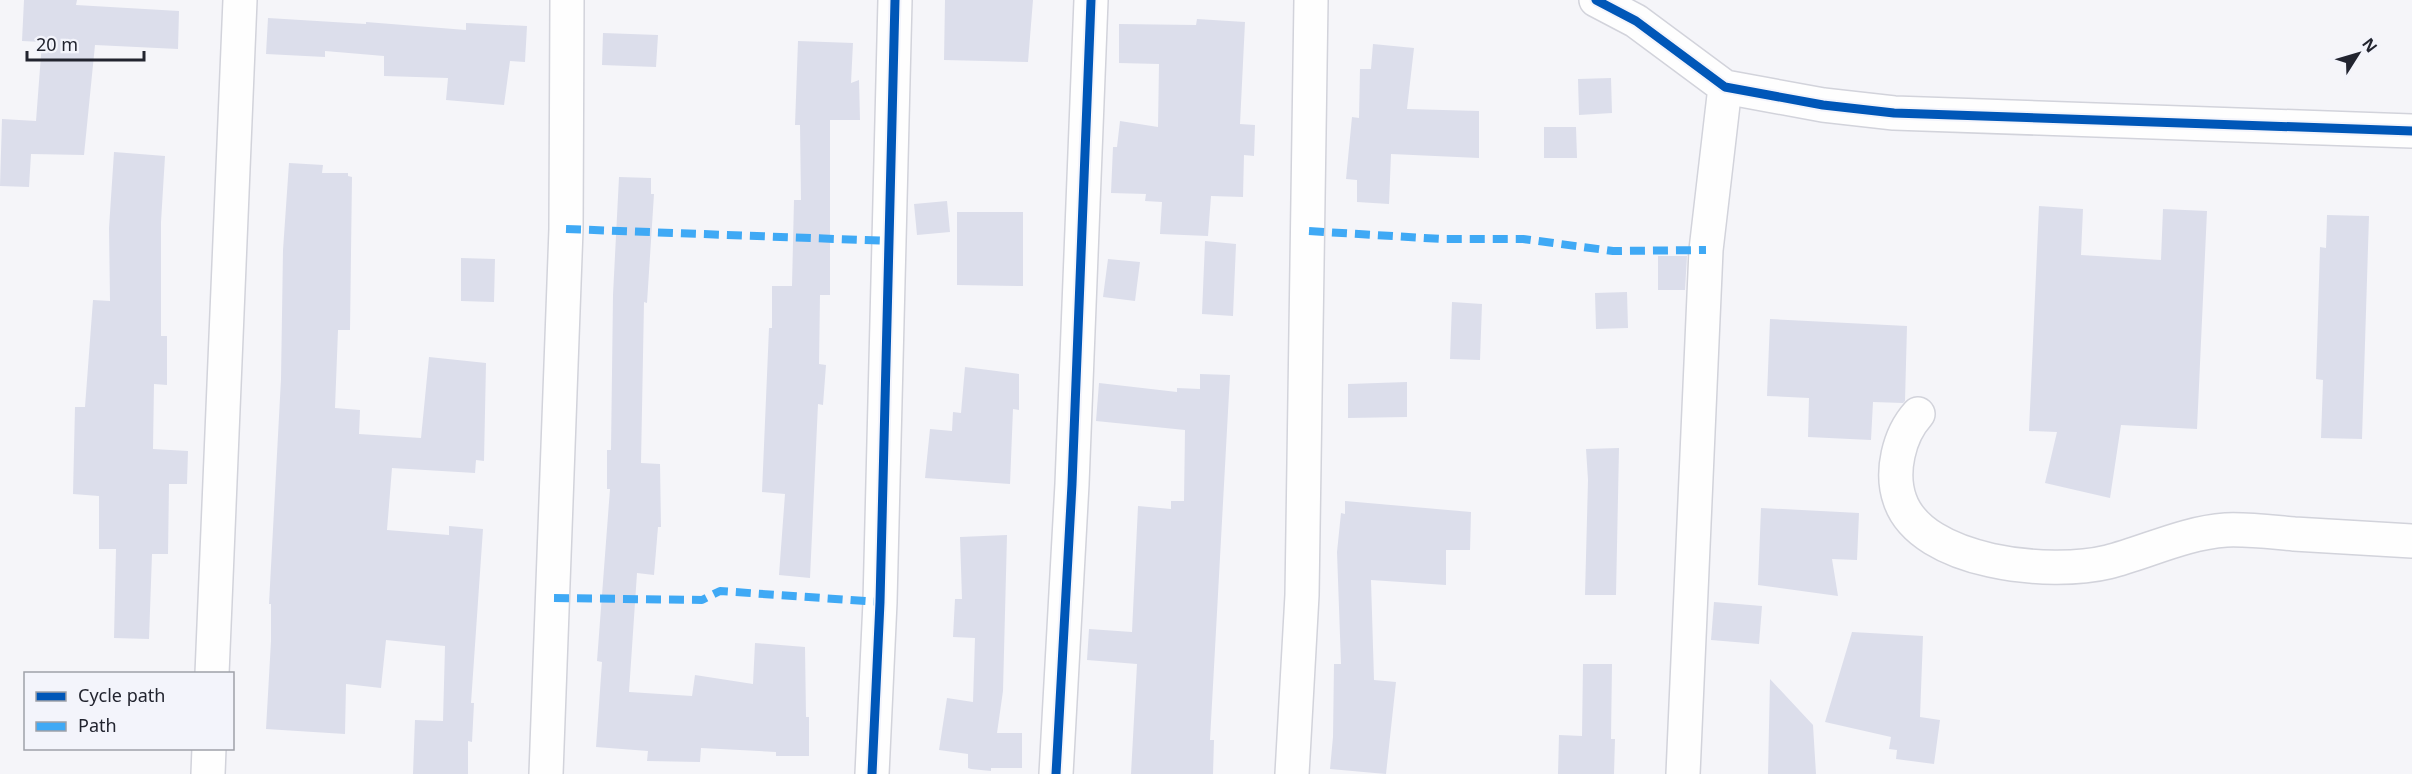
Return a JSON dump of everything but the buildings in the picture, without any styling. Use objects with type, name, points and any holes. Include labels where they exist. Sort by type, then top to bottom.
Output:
[{"type":"street","points":[[212,672],[240,0]]},
{"type":"street","points":[[546,774],[565,241],[567,0]]},
{"type":"street","points":[[872,774],[880,591],[895,0]]},
{"type":"street","points":[[1056,774],[1072,484],[1091,0]]},
{"type":"street","points":[[1292,774],[1302,595],[1311,0]]},
{"type":"street","points":[[1596,0],[1636,21],[1725,87],[1823,105],[1894,113],[2412,131]]},
{"type":"street","points":[[1683,774],[1706,250],[1725,87]]},
{"type":"street","points":[[1918,414],[1905,430],[1897,462],[1899,498],[1905,512],[1922,532],[1946,545],[2013,565],[2057,567],[2106,562],[2170,541],[2225,530],[2412,541]]},
{"type":"street","points":[[208,774],[209,750]]},
{"type":"marked path","points":[[566,229],[890,241]]},
{"type":"marked path","points":[[1309,231],[1441,239],[1523,239],[1613,251],[1706,250]]},
{"type":"marked path","points":[[554,598],[702,600],[720,591],[880,602]]},
{"type":"cycle path","points":[[872,774],[880,602],[895,0]]},
{"type":"cycle path","points":[[1056,774],[1072,484],[1091,0]]},
{"type":"cycle path","points":[[1596,0],[1636,21],[1725,87],[1823,105],[1894,113],[2412,131]]}]
